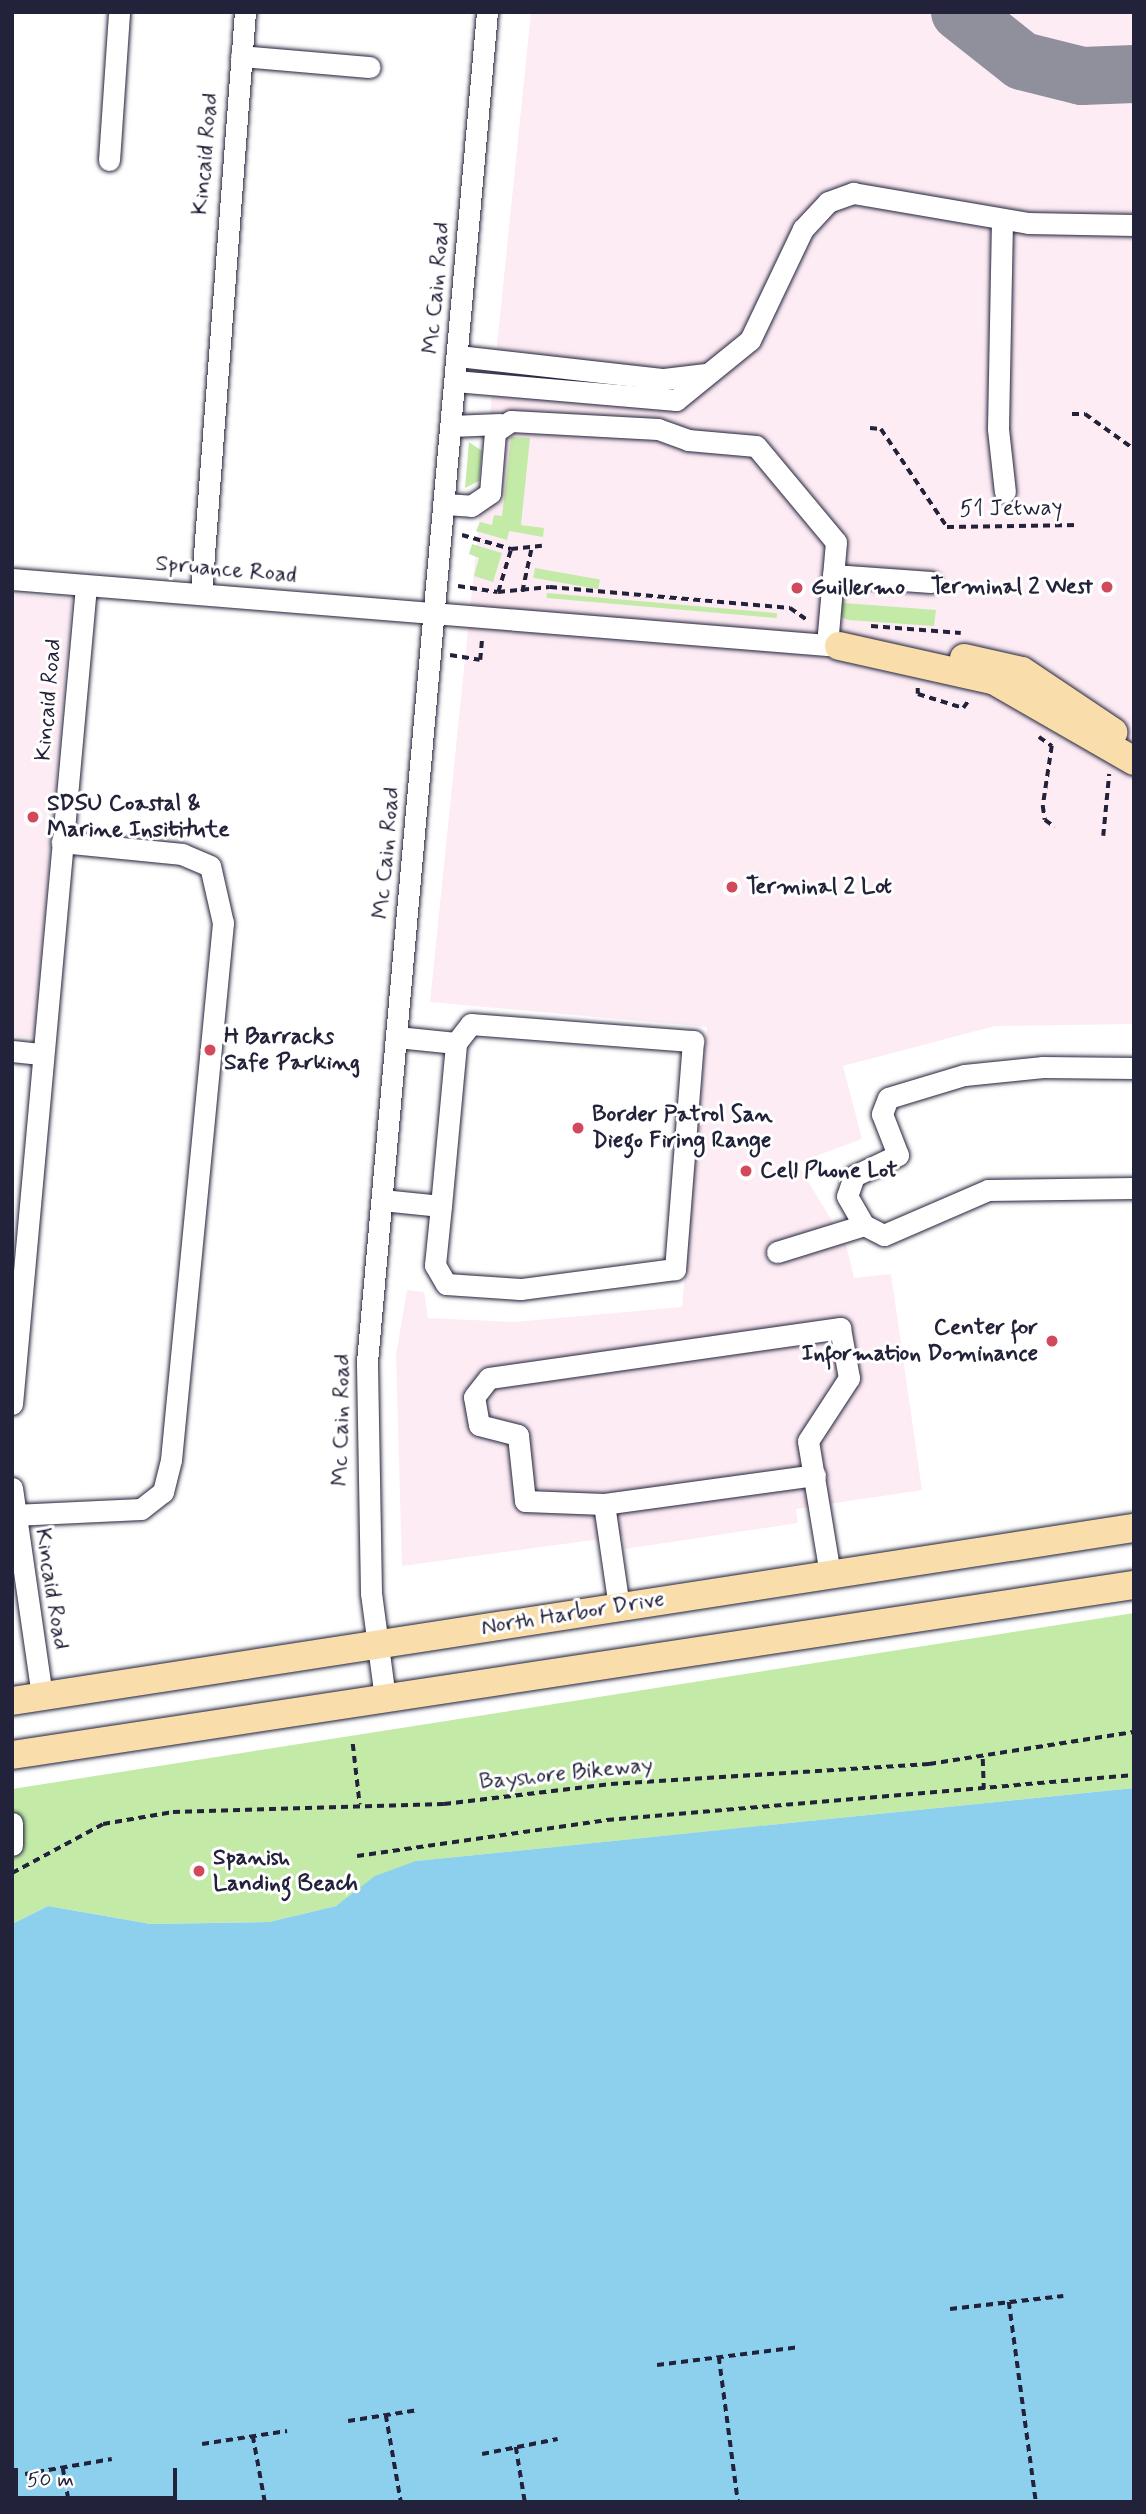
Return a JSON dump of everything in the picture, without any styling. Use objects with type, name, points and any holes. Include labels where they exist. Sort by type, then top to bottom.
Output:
[{"type":"main road","points":[[833,646],[1002,663],[1134,743]]},
{"type":"main road","points":[[833,646],[995,681],[1127,769]]},
{"type":"main road","name":"North Harbor Drive","points":[[12,1701],[1134,1528]]},
{"type":"main road","points":[[12,1755],[1134,1585]]},
{"type":"street","points":[[108,160],[120,12]]},
{"type":"street","name":"Kincaid Road","points":[[201,594],[245,12]]},
{"type":"street","name":"Mc Cain Road","points":[[385,1698],[377,1643],[365,1429],[382,1200],[436,615],[487,12]]},
{"type":"street","points":[[242,55],[370,66]]},
{"type":"street","points":[[455,381],[659,402],[676,400],[711,372],[762,324],[803,229],[828,202],[867,191],[1002,220],[1134,225]]},
{"type":"street","points":[[1002,220],[998,429],[1005,492]]},
{"type":"street","points":[[458,356],[664,379],[711,372]]},
{"type":"street","points":[[445,504],[471,506],[490,494],[499,424]]},
{"type":"street","points":[[451,426],[499,424],[658,429],[688,440],[756,446],[832,532],[833,646]]},
{"type":"street","points":[[833,575],[931,582]]},
{"type":"street","name":"Spruance Road","points":[[12,579],[833,646]]},
{"type":"street","name":"Kincaid Road","points":[[12,1404],[14,1346],[86,586]]},
{"type":"street","points":[[13,1515],[141,1509],[163,1492],[171,1460],[223,923],[210,866],[182,854],[62,842]]},
{"type":"street","points":[[471,1024],[693,1041],[675,1269],[520,1289],[446,1283],[435,1265],[456,1043],[471,1024]]},
{"type":"street","points":[[397,1037],[456,1043]]},
{"type":"street","points":[[12,1051],[43,1054]]},
{"type":"street","points":[[1134,1068],[1043,1067],[964,1075],[888,1098],[882,1114],[898,1155],[847,1185],[864,1225],[884,1235],[988,1191],[1134,1188]]},
{"type":"street","points":[[382,1200],[441,1206]]},
{"type":"street","points":[[777,1252],[864,1225]]},
{"type":"street","points":[[815,1475],[604,1504],[525,1501],[518,1435],[479,1425],[474,1397],[489,1378],[840,1328],[849,1378],[808,1441],[815,1475],[830,1574]]},
{"type":"street","name":"Kincaid Road","points":[[12,1488],[13,1515],[42,1697]]},
{"type":"street","points":[[604,1504],[619,1607]]},
{"type":"street","points":[[12,1823],[12,1845]]},
{"type":"path","points":[[1072,414],[1085,414],[1134,449]]},
{"type":"path","name":"51 Jetway","points":[[870,428],[881,429],[947,527],[1079,525]]},
{"type":"path","points":[[460,535],[511,549],[531,550],[542,546]]},
{"type":"path","points":[[498,592],[511,549]]},
{"type":"path","points":[[522,592],[531,550]]},
{"type":"path","points":[[446,654],[480,660],[482,634],[496,635]]},
{"type":"path","points":[[917,674],[918,694],[963,708],[975,692]]},
{"type":"path","points":[[1030,731],[1052,746],[1043,806],[1045,820],[1055,827]]},
{"type":"path","points":[[1102,836],[1107,774],[1127,769]]},
{"type":"path","name":"Bayshore Bikeway","points":[[12,1873],[71,1838],[132,1817],[360,1805],[983,1759],[1134,1732]]},
{"type":"path","points":[[353,1744],[360,1805]]},
{"type":"path","points":[[983,1759],[984,1789]]},
{"type":"path","points":[[357,1856],[607,1820],[1134,1775]]},
{"type":"path","points":[[950,2309],[1063,2296]]},
{"type":"path","points":[[1009,2302],[1036,2502]]},
{"type":"path","points":[[657,2365],[800,2347]]},
{"type":"path","points":[[719,2357],[738,2502]]},
{"type":"path","points":[[348,2421],[418,2410]]},
{"type":"path","points":[[386,2415],[401,2502]]},
{"type":"path","points":[[202,2444],[287,2431]]},
{"type":"path","points":[[253,2436],[265,2502]]},
{"type":"path","points":[[482,2454],[558,2439]]},
{"type":"path","points":[[516,2447],[526,2502]]},
{"type":"path","points":[[25,2474],[112,2459]]},
{"type":"path","points":[[63,2468],[69,2502]]},
{"type":"shaded area","points":[[531,12],[1134,12],[1134,1024],[995,1026],[843,1066],[862,1139],[797,1163],[846,1244],[854,1278],[891,1274],[922,1490],[796,1509],[798,1523],[625,1549],[623,1536],[402,1566],[396,1355],[407,1290],[424,1292],[428,1318],[514,1322],[682,1307],[707,1027],[430,1002]]},
{"type":"shaded area","name":"SDSU Coastal & Marine Insititute","points":[[12,594],[72,599],[34,1038],[12,1036]]},
{"type":"green space","points":[[511,437],[530,438],[521,525],[544,528],[543,537],[509,531],[507,540],[476,531],[480,522],[492,525],[494,515],[502,516]]},
{"type":"green space","points":[[469,442],[482,451],[479,481],[465,488]]},
{"type":"green space","points":[[472,544],[502,553],[493,582],[474,576],[479,558],[469,554]]},
{"type":"green space","points":[[535,568],[600,579],[598,589],[533,578]]},
{"type":"green space","points":[[838,588],[845,589],[844,603],[936,610],[934,626],[848,620],[836,614]]},
{"type":"green space","points":[[547,593],[777,613],[777,618],[547,598]]},
{"type":"green space","points":[[1134,1613],[1134,1788],[417,1861],[336,1906],[269,1922],[151,1924],[48,1906],[12,1924],[12,1789]]},
{"type":"water","points":[[1134,1788],[1134,2502],[12,2502],[12,1924],[48,1906],[151,1924],[269,1922],[336,1906],[375,1876],[416,1861]]},
{"type":"taxiway","points":[[960,12],[1022,61],[1082,76],[1134,74]]},
{"type":"place","name":"Terminal 2 West","points":[[1107,587]]},
{"type":"place","name":"Guillermo","points":[[797,588]]},
{"type":"place","name":"SDSU Coastal & Marine Insititute","points":[[33,817]]},
{"type":"place","name":"Terminal 2 Lot","points":[[732,887]]},
{"type":"place","name":"H Barracks Safe Parking","points":[[210,1050]]},
{"type":"place","name":"Border Patrol San Diego Firing Range","points":[[578,1128]]},
{"type":"place","name":"Cell Phone Lot","points":[[746,1171]]},
{"type":"place","name":"Center for Information Dominance","points":[[1052,1341]]},
{"type":"place","name":"Spanish Landing Beach","points":[[199,1871]]}]
